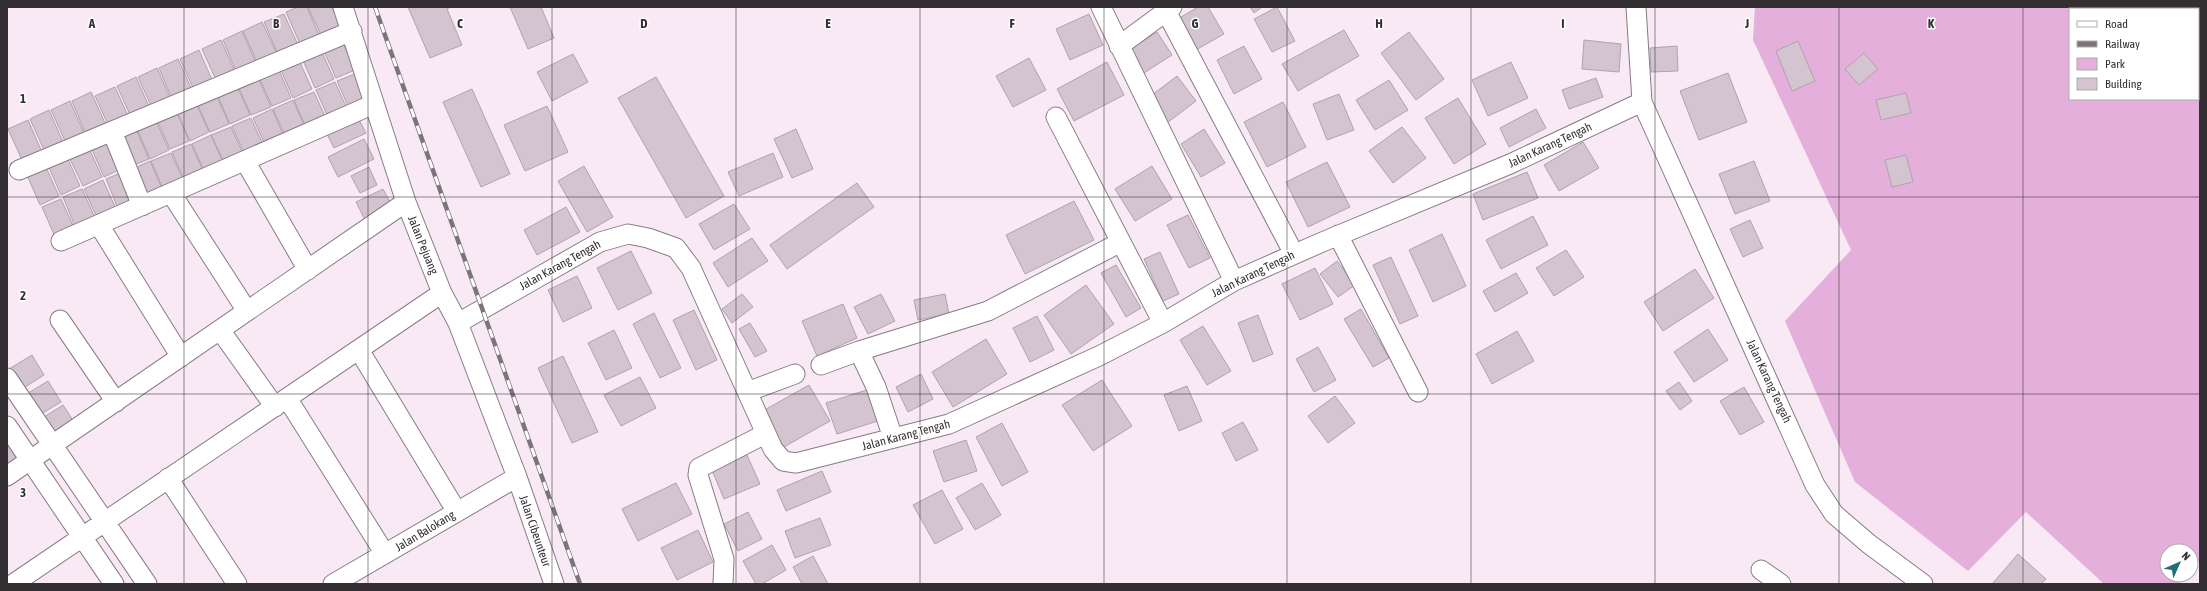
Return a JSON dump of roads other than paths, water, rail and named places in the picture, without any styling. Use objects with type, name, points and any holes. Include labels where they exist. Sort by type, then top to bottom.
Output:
[{"type":"street","name":"Jalan Pejuang","points":[[343,7],[352,30],[406,202],[442,293],[458,323],[517,477]]},
{"type":"street","points":[[1101,7],[1118,46],[1234,281]]},
{"type":"street","points":[[1636,7],[1642,102]]},
{"type":"street","points":[[1118,46],[1169,9],[1294,254]]},
{"type":"street","points":[[19,170],[352,30]]},
{"type":"street","name":"Jalan Karang Tengah","points":[[458,323],[600,242],[628,234],[648,238],[676,248],[691,268],[773,449],[783,461],[796,463],[949,424],[1099,356],[1163,323],[1234,281],[1338,235],[1510,164],[1642,102],[1815,485],[1834,514],[1869,544],[1901,578],[1923,584]]},
{"type":"street","points":[[61,241],[374,104]]},
{"type":"street","points":[[1056,117],[1163,323]]},
{"type":"street","points":[[112,131],[142,206]]},
{"type":"street","points":[[245,161],[308,270]]},
{"type":"street","points":[[170,193],[247,312]]},
{"type":"street","points":[[7,476],[406,202]]},
{"type":"street","points":[[99,225],[181,357]]},
{"type":"street","points":[[1338,235],[1418,392]]},
{"type":"street","points":[[821,365],[859,351],[988,311],[1121,242]]},
{"type":"street","points":[[13,584],[442,293]]},
{"type":"street","points":[[60,320],[116,402]]},
{"type":"street","points":[[220,330],[281,402],[386,554]]},
{"type":"street","points":[[359,350],[457,512]]},
{"type":"street","points":[[859,351],[876,387],[893,438]]},
{"type":"street","points":[[747,392],[795,374]]},
{"type":"street","points":[[7,378],[147,584]]},
{"type":"street","points":[[7,426],[114,584]]},
{"type":"street","points":[[723,584],[724,558],[698,475],[699,468],[765,434]]},
{"type":"street","name":"Jalan Balokang","points":[[333,584],[517,477]]},
{"type":"street","name":"Jalan Cibeunteur","points":[[517,477],[554,584]]},
{"type":"street","points":[[168,478],[237,584]]},
{"type":"street","points":[[1761,570],[1781,584]]},
{"type":"railway","points":[[375,7],[580,584]]}]
